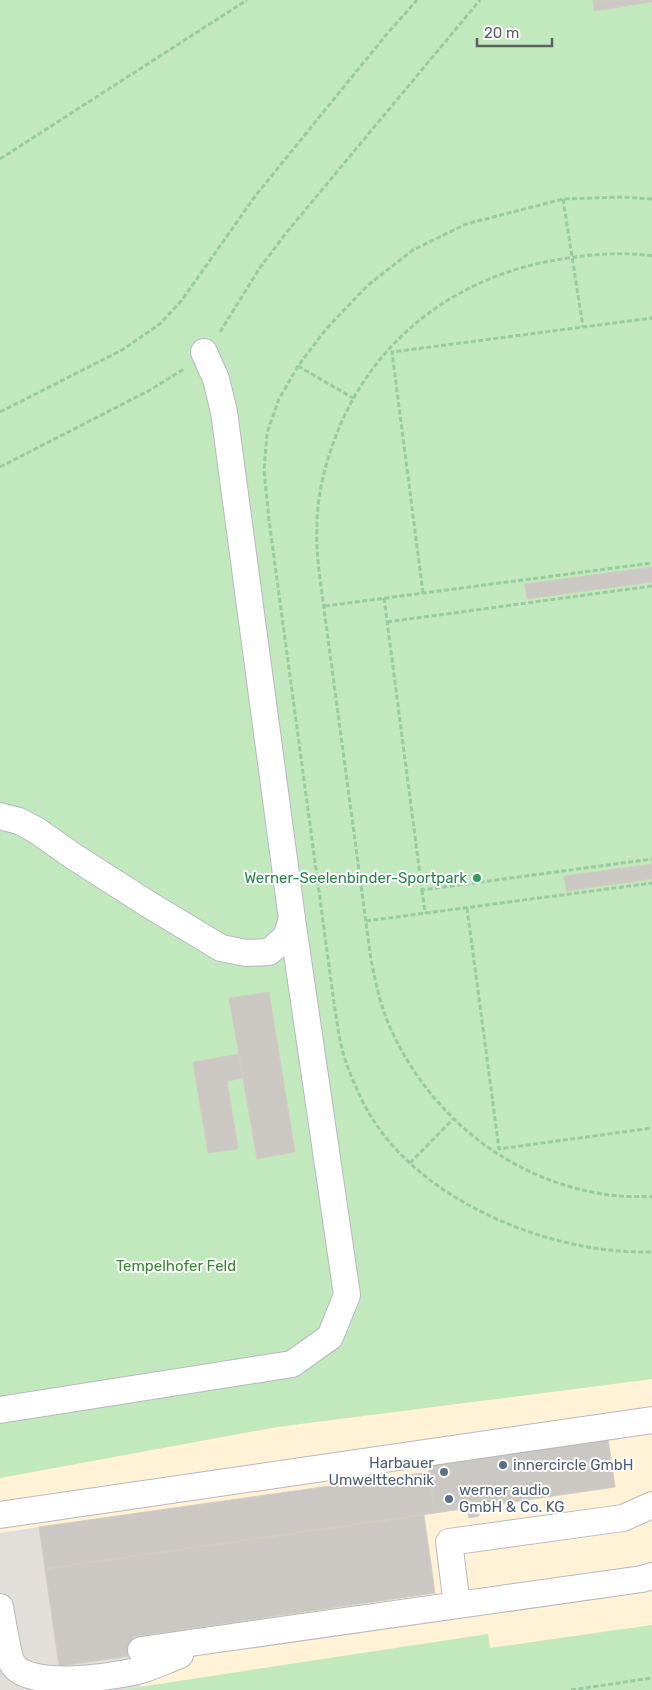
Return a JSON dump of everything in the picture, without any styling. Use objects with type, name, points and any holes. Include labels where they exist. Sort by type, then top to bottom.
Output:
[{"type":"lane","points":[[5,1405],[292,1364],[330,1337],[347,1295],[292,919],[224,412],[216,379],[204,352]]},
{"type":"lane","points":[[0,816],[19,821],[36,830],[140,899],[221,948],[246,953],[269,952],[286,937],[292,919]]},
{"type":"lane","points":[[0,1515],[652,1420]]},
{"type":"lane","points":[[457,1605],[449,1542],[623,1518],[652,1505]]},
{"type":"lane","points":[[142,1650],[642,1579],[652,1576]]},
{"type":"lane","points":[[0,1607],[12,1663],[24,1674],[50,1680],[138,1671],[221,1639]]},
{"type":"path","points":[[0,159],[247,0]]},
{"type":"path","points":[[0,412],[122,350],[160,324],[182,300],[256,195],[417,0]]},
{"type":"path","points":[[0,467],[150,390],[182,371],[204,352],[222,329],[259,269],[286,233],[480,0]]},
{"type":"path","points":[[652,199],[622,197],[563,199],[466,224],[413,250],[368,285],[326,328],[298,366],[279,400],[267,433],[264,470],[269,520],[334,1003],[345,1059],[361,1099],[383,1135],[410,1163],[441,1187],[478,1211],[522,1230],[581,1247],[652,1252]]},
{"type":"path","points":[[563,199],[583,327]]},
{"type":"path","points":[[652,256],[572,257],[502,273],[469,288],[440,305],[412,326],[388,349],[372,369],[352,398],[340,424],[328,459],[320,495],[317,533],[319,571],[366,921],[377,990],[386,1017],[414,1072],[431,1095],[452,1119],[482,1143],[520,1166],[549,1179],[583,1189],[618,1196],[652,1197]]},
{"type":"path","points":[[388,349],[392,352],[652,318]]},
{"type":"path","points":[[392,352],[423,593]]},
{"type":"path","points":[[298,366],[352,398]]},
{"type":"path","points":[[325,606],[652,563]]},
{"type":"path","points":[[387,622],[652,586]]},
{"type":"path","points":[[384,598],[425,913]]},
{"type":"path","points":[[422,890],[652,860]]},
{"type":"path","points":[[366,921],[652,883]]},
{"type":"path","points":[[467,908],[499,1148],[497,1153]]},
{"type":"path","points":[[410,1163],[452,1119]]},
{"type":"path","points":[[499,1148],[652,1128]]},
{"type":"path","points":[[570,1690],[652,1678]]},
{"type":"shaded area","points":[[652,1379],[652,1625],[490,1648],[488,1634],[120,1690],[0,1690],[0,1478],[277,1427]]},
{"type":"shaded area","points":[[39,1527],[59,1666],[136,1655],[140,1687],[120,1690],[0,1690],[0,1533]]},
{"type":"green space","name":"Tempelhofer Feld","points":[[0,0],[652,0],[652,1379],[277,1427],[0,1478]]},
{"type":"green space","points":[[652,1625],[652,1690],[120,1690],[488,1634],[490,1648]]},
{"type":"building","points":[[593,0],[652,0],[652,2],[594,11]]},
{"type":"building","points":[[652,567],[652,582],[527,599],[525,584]]},
{"type":"building","points":[[652,864],[652,879],[566,891],[564,876]]},
{"type":"building","points":[[269,992],[295,1152],[257,1159],[229,998]]},
{"type":"building","points":[[239,1054],[243,1078],[227,1081],[238,1149],[208,1153],[193,1062]]},
{"type":"building","points":[[608,1439],[615,1487],[478,1507],[479,1516],[469,1518],[468,1508],[435,1513],[428,1465]]},
{"type":"building","points":[[429,1472],[435,1513],[45,1569],[39,1527]]},
{"type":"building","points":[[424,1515],[435,1593],[133,1637],[136,1655],[59,1666],[45,1569]]},
{"type":"place","name":"Werner-Seelenbinder-Sportpark","points":[[477,878]]},
{"type":"place","name":"innercircle GmbH","points":[[503,1465]]},
{"type":"place","name":"Harbauer Umwelttechnik","points":[[444,1472]]},
{"type":"place","name":"werner audio GmbH & Co. KG","points":[[449,1499]]}]
